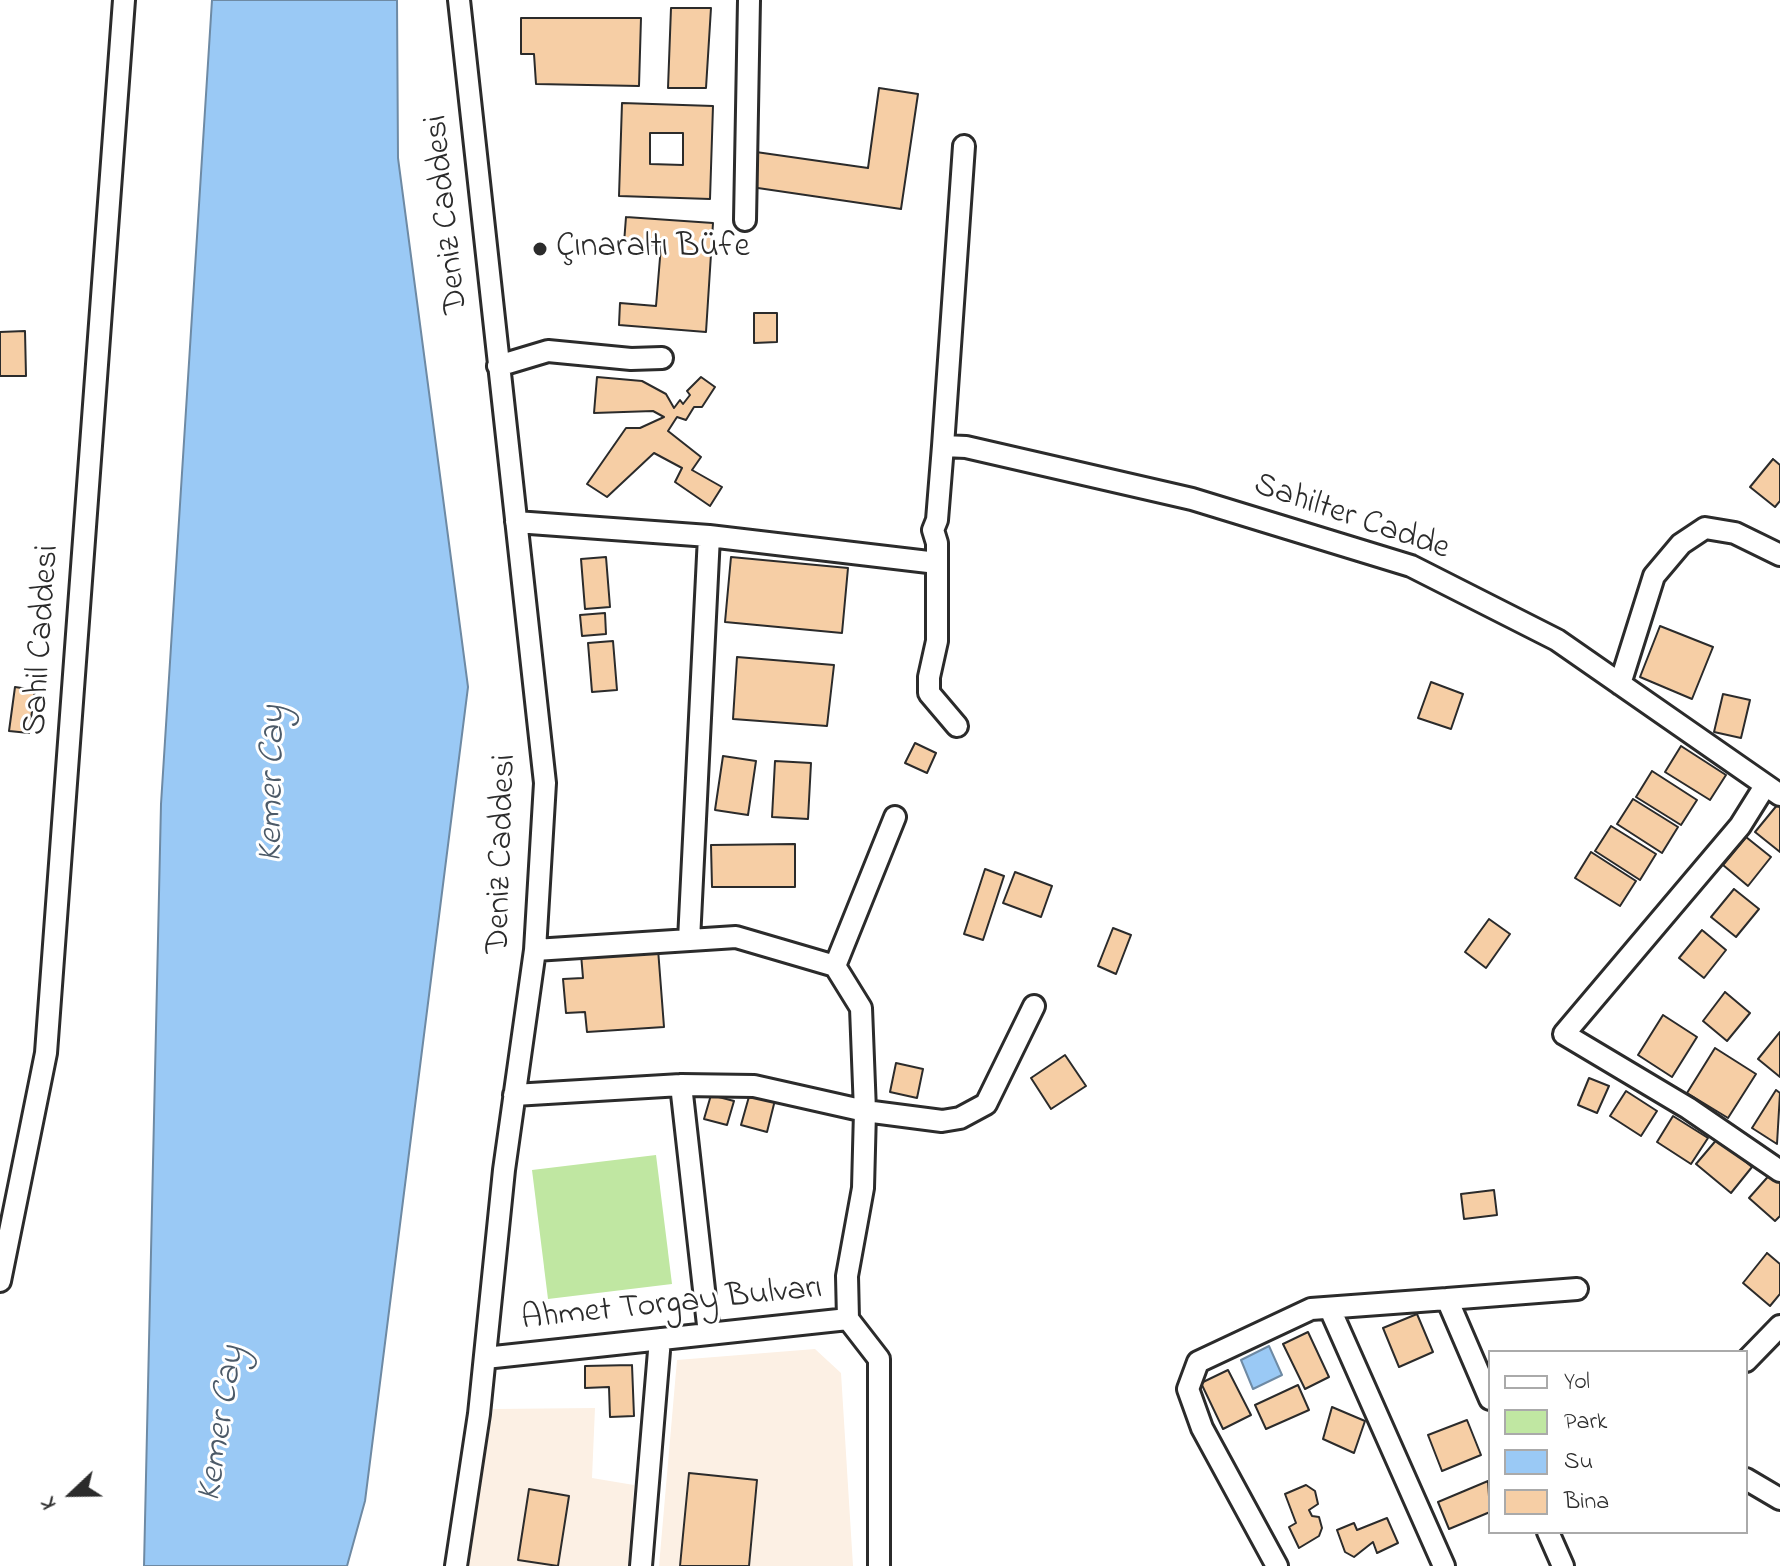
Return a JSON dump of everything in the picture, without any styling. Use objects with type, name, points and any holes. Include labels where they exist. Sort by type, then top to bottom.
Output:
[{"type":"street","name":"Sahil Caddesi","points":[[0,1281],[46,1053],[124,0]]},
{"type":"street","name":"Deniz Caddesi","points":[[456,1566],[535,950],[545,783],[459,0]]},
{"type":"street","points":[[745,220],[749,0]]},
{"type":"street","points":[[957,726],[929,693],[937,641],[937,563],[933,530],[937,520],[943,446],[964,146]]},
{"type":"street","points":[[498,366],[548,351],[631,359],[662,358]]},
{"type":"street","name":"Sahilter Cadde","points":[[943,446],[966,447],[1192,499],[1411,566],[1557,640],[1773,791]]},
{"type":"street","points":[[516,522],[709,536],[937,563]]},
{"type":"street","points":[[1620,684],[1654,576],[1681,544],[1705,528],[1735,533],[1780,555]]},
{"type":"street","points":[[689,940],[709,536]]},
{"type":"street","points":[[1773,791],[1564,1034],[1688,1108],[1780,1171]]},
{"type":"street","points":[[835,966],[895,817]]},
{"type":"street","points":[[535,950],[736,937],[835,966],[861,1008],[865,1111],[863,1188],[847,1276],[848,1319]]},
{"type":"street","points":[[514,1095],[681,1085],[754,1086],[865,1111],[942,1121],[960,1118],[986,1104],[1034,1006]]},
{"type":"street","points":[[681,1085],[709,1334]]},
{"type":"street","points":[[1277,1566],[1202,1428],[1188,1389],[1198,1362],[1311,1309],[1577,1289]]},
{"type":"street","points":[[1447,1299],[1488,1394]]},
{"type":"street","points":[[1330,1309],[1444,1566]]},
{"type":"street","name":"Ahmet Torgay Bulvarı","points":[[485,1358],[848,1319],[879,1359],[879,1566]]},
{"type":"street","points":[[1748,1359],[1780,1326]]},
{"type":"street","points":[[641,1566],[660,1339]]},
{"type":"street","points":[[1748,1480],[1780,1499]]},
{"type":"street","points":[[1549,1534],[1563,1566]]},
{"type":"shaded area","points":[[815,1349],[841,1373],[853,1566],[659,1566],[677,1360]]},
{"type":"shaded area","points":[[595,1408],[592,1478],[634,1485],[628,1566],[467,1566],[493,1409]]},
{"type":"green space","points":[[656,1155],[672,1284],[548,1299],[532,1170]]},
{"type":"water","name":"Kemer Cay","points":[[212,0],[397,0],[398,158],[468,687],[365,1501],[347,1566],[144,1566],[161,804]]},
{"type":"water","points":[[1269,1346],[1282,1375],[1253,1389],[1241,1360]]},
{"type":"building","points":[[671,8],[711,8],[706,88],[668,88]]},
{"type":"building","points":[[521,18],[641,18],[639,86],[536,84],[534,54],[521,54]]},
{"type":"building","points":[[879,88],[918,94],[901,209],[751,187],[756,152],[868,168]]},
{"type":"building","points":[[622,103],[713,106],[710,199],[619,196]],"holes":[[[650,133],[683,133],[683,165],[650,164]]]},
{"type":"building","points":[[626,217],[713,223],[706,332],[619,325],[620,303],[656,306],[661,246],[624,243]]},
{"type":"building","points":[[754,313],[777,313],[777,342],[754,343]]},
{"type":"building","points":[[25,331],[26,376],[0,376],[0,332]]},
{"type":"building","points":[[597,377],[642,381],[666,394],[674,408],[680,400],[683,404],[690,395],[687,391],[701,377],[715,387],[702,407],[694,407],[686,420],[677,417],[668,431],[701,457],[692,470],[722,487],[710,506],[675,482],[682,468],[654,453],[607,497],[587,484],[626,428],[640,428],[664,417],[653,411],[594,413]]},
{"type":"building","points":[[1773,459],[1780,465],[1780,501],[1775,507],[1750,487]]},
{"type":"building","points":[[606,557],[610,607],[585,609],[581,559]]},
{"type":"building","points":[[731,557],[848,568],[842,633],[725,622]]},
{"type":"building","points":[[605,613],[606,634],[582,636],[580,615]]},
{"type":"building","points":[[1660,626],[1713,647],[1692,699],[1640,677]]},
{"type":"building","points":[[613,641],[617,690],[592,692],[588,643]]},
{"type":"building","points":[[737,657],[834,665],[827,726],[733,719]]},
{"type":"building","points":[[1431,682],[1463,694],[1451,729],[1418,718]]},
{"type":"building","points":[[15,687],[35,690],[29,733],[9,731]]},
{"type":"building","points":[[1723,694],[1750,700],[1741,738],[1714,732]]},
{"type":"building","points":[[915,743],[936,753],[927,773],[905,763]]},
{"type":"building","points":[[1681,746],[1726,775],[1710,800],[1665,772]]},
{"type":"building","points":[[723,756],[756,761],[748,815],[715,810]]},
{"type":"building","points":[[775,761],[811,763],[808,819],[772,817]]},
{"type":"building","points":[[1652,771],[1697,800],[1681,825],[1636,797]]},
{"type":"building","points":[[1633,799],[1678,827],[1662,853],[1617,824]]},
{"type":"building","points":[[1778,804],[1780,806],[1780,852],[1755,832]]},
{"type":"building","points":[[1611,826],[1656,854],[1640,880],[1595,851]]},
{"type":"building","points":[[1746,837],[1771,857],[1748,886],[1723,865]]},
{"type":"building","points":[[795,844],[795,887],[712,887],[711,845]]},
{"type":"building","points":[[1591,852],[1636,881],[1620,906],[1575,878]]},
{"type":"building","points":[[985,869],[1004,876],[983,940],[964,934]]},
{"type":"building","points":[[1015,872],[1052,886],[1041,917],[1003,903]]},
{"type":"building","points":[[1734,889],[1759,909],[1736,937],[1711,917]]},
{"type":"building","points":[[1489,919],[1510,934],[1486,968],[1465,952]]},
{"type":"building","points":[[1113,928],[1131,935],[1116,974],[1098,966]]},
{"type":"building","points":[[1702,930],[1726,950],[1704,978],[1679,958]]},
{"type":"building","points":[[658,949],[664,1027],[587,1032],[585,1012],[566,1013],[563,979],[583,978],[581,954]]},
{"type":"building","points":[[1725,992],[1750,1013],[1727,1041],[1703,1021]]},
{"type":"building","points":[[1663,1015],[1697,1037],[1672,1077],[1638,1055]]},
{"type":"building","points":[[1780,1032],[1780,1077],[1758,1059]]},
{"type":"building","points":[[1715,1048],[1756,1074],[1728,1118],[1687,1093]]},
{"type":"building","points":[[1065,1055],[1086,1086],[1051,1109],[1031,1078]]},
{"type":"building","points":[[896,1063],[923,1069],[917,1098],[890,1092]]},
{"type":"building","points":[[1589,1078],[1609,1086],[1597,1113],[1578,1105]]},
{"type":"building","points":[[1776,1090],[1780,1093],[1777,1144],[1752,1128]]},
{"type":"building","points":[[1626,1091],[1657,1111],[1641,1136],[1610,1116]]},
{"type":"building","points":[[750,1093],[775,1100],[767,1132],[741,1125]]},
{"type":"building","points":[[711,1095],[734,1101],[727,1125],[704,1119]]},
{"type":"building","points":[[1673,1116],[1708,1138],[1691,1164],[1657,1142]]},
{"type":"building","points":[[1718,1138],[1752,1167],[1731,1193],[1696,1164]]},
{"type":"building","points":[[1773,1171],[1780,1177],[1780,1216],[1775,1221],[1749,1198]]},
{"type":"building","points":[[1494,1190],[1497,1215],[1464,1219],[1461,1194]]},
{"type":"building","points":[[1767,1253],[1780,1264],[1780,1294],[1770,1306],[1743,1283]]},
{"type":"building","points":[[1417,1314],[1433,1352],[1399,1367],[1383,1328]]},
{"type":"building","points":[[1308,1332],[1329,1377],[1305,1389],[1283,1344]]},
{"type":"building","points":[[632,1365],[634,1416],[610,1417],[609,1387],[585,1388],[585,1366]]},
{"type":"building","points":[[1228,1370],[1251,1415],[1223,1429],[1201,1383]]},
{"type":"building","points":[[1298,1385],[1309,1410],[1266,1429],[1255,1405]]},
{"type":"building","points":[[1332,1407],[1365,1421],[1354,1453],[1323,1439]]},
{"type":"building","points":[[1467,1420],[1481,1455],[1442,1471],[1428,1435]]},
{"type":"building","points":[[689,1473],[757,1480],[749,1566],[680,1566]]},
{"type":"building","points":[[1488,1481],[1488,1513],[1449,1529],[1438,1502]]},
{"type":"building","points":[[1306,1485],[1315,1491],[1318,1504],[1309,1510],[1312,1516],[1319,1517],[1322,1528],[1319,1536],[1299,1548],[1289,1527],[1296,1523],[1285,1494]]},
{"type":"building","points":[[529,1489],[569,1496],[558,1566],[518,1560]]},
{"type":"building","points":[[1387,1518],[1398,1543],[1377,1553],[1373,1542],[1354,1557],[1345,1552],[1337,1530],[1354,1523],[1357,1530]]},
{"type":"place","name":"Çınaraltı Büfe","points":[[540,249]]}]
